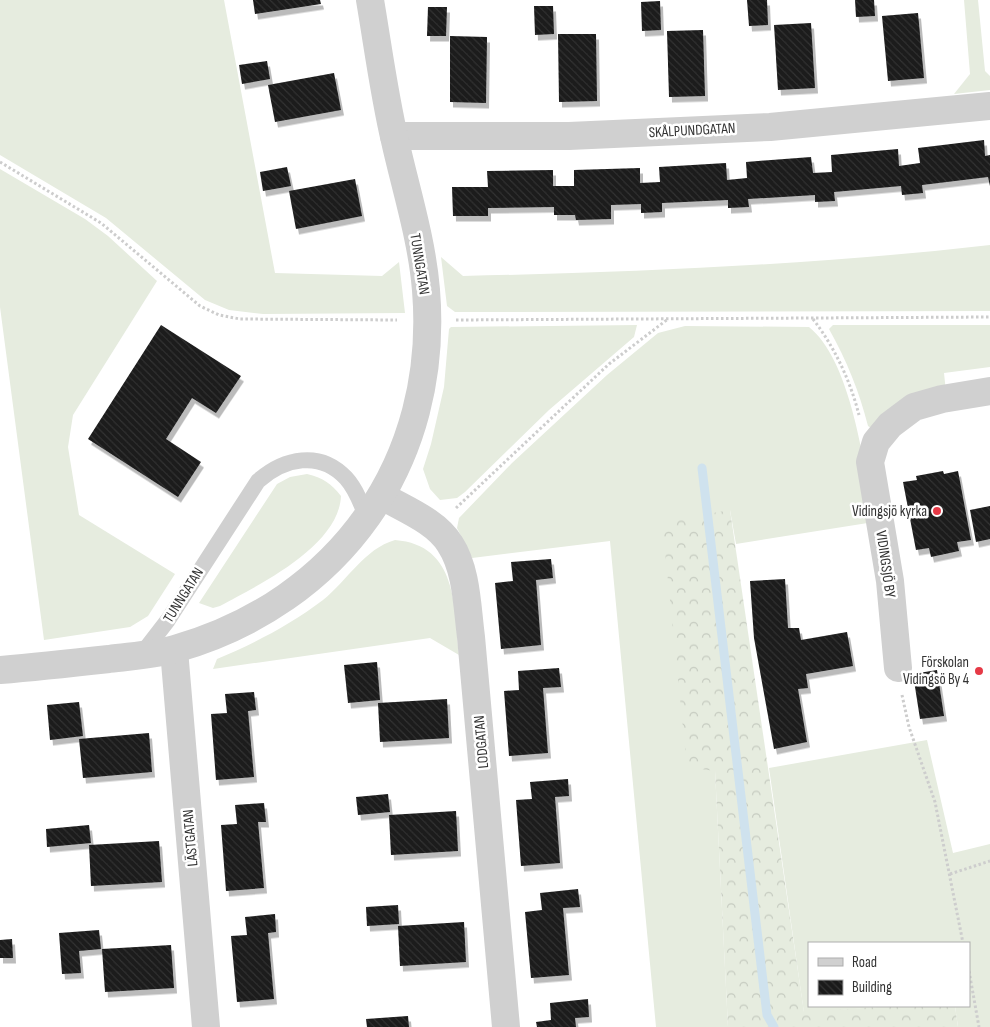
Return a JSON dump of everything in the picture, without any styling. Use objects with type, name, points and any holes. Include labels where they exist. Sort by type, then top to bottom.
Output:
[{"type":"street","name":"TUNNGATAN","points":[[0,670],[174,650],[228,628],[262,611],[294,591],[331,560],[368,519],[382,496],[410,434],[420,400],[426,359],[427,320],[424,280],[394,136],[370,0]]},
{"type":"street","name":"SKÅLPUNDGATAN","points":[[394,136],[569,136],[770,127],[990,106]]},
{"type":"street","name":"VIDINGSJÖ BY","points":[[898,668],[890,581],[870,462],[876,442],[890,425],[914,407],[942,399],[990,391]]},
{"type":"street","name":"LODGATAN","points":[[382,496],[435,528],[450,543],[458,560],[465,589],[471,636],[506,1027]]},
{"type":"street","name":"LÄSTGATAN","points":[[174,650],[206,1027]]},
{"type":"lane","name":"TUNNGATAN","points":[[141,655],[168,620],[258,481],[269,471],[298,460],[316,460],[334,467],[347,479],[368,519]]},
{"type":"path","points":[[0,162],[101,223],[200,306],[219,315],[240,319],[813,320],[990,317]]},
{"type":"path","points":[[435,528],[609,364],[668,319]]},
{"type":"path","points":[[813,320],[828,339],[843,368],[858,413],[870,462]]},
{"type":"path","points":[[898,668],[909,727],[935,802],[963,942]]},
{"type":"path","points":[[950,874],[990,861]]},
{"type":"path","points":[[970,977],[979,1027]]},
{"type":"green space","points":[[0,0],[224,0],[275,273],[382,276],[399,262],[405,313],[263,314],[229,310],[205,300],[106,218],[0,155]]},
{"type":"green space","points":[[964,0],[978,0],[985,71],[990,76],[990,90],[954,94],[970,74]]},
{"type":"green space","points":[[0,169],[85,219],[108,236],[157,281],[73,415],[68,447],[79,515],[175,574],[148,616],[130,627],[44,640],[0,307]]},
{"type":"green space","points":[[990,245],[990,311],[455,312],[447,306],[441,257],[463,276],[793,263]]},
{"type":"green space","points":[[637,325],[634,337],[549,410],[465,492],[457,498],[440,500],[430,489],[423,469],[431,444],[444,387],[449,329],[451,327]]},
{"type":"green space","points":[[833,325],[990,325],[990,367],[944,373],[946,392],[871,428],[868,426],[861,401],[847,365],[829,329]]},
{"type":"green space","points":[[685,326],[809,327],[824,343],[836,364],[846,390],[861,446],[874,522],[736,544],[730,510],[715,771],[728,1027],[656,1027],[610,541],[472,558],[457,528],[459,518],[512,463],[607,375],[658,333]]},
{"type":"green space","points":[[307,474],[318,477],[326,482],[341,496],[337,514],[327,531],[294,562],[255,587],[213,608],[199,603],[277,484],[290,477]]},
{"type":"green space","points":[[730,510],[804,1012],[877,1007],[955,1007],[958,1027],[728,1027],[715,771],[687,767],[662,522]]},
{"type":"green space","points":[[395,540],[416,544],[431,553],[442,566],[449,581],[453,599],[459,655],[430,638],[213,669],[217,659],[272,633],[311,609],[332,592],[374,550]]},
{"type":"green space","points":[[927,740],[953,853],[990,844],[990,1027],[958,1027],[955,1007],[970,1007],[970,942],[808,942],[808,1007],[879,1007],[804,1013],[769,768]]},
{"type":"building","points":[[253,0],[320,0],[321,4],[255,14]]},
{"type":"building","points":[[747,0],[767,0],[768,25],[749,26]]},
{"type":"building","points":[[855,0],[874,0],[875,16],[856,17]]},
{"type":"building","points":[[660,1],[661,30],[642,31],[641,2]]},
{"type":"building","points":[[534,6],[553,6],[554,34],[535,35]]},
{"type":"building","points":[[428,7],[447,7],[446,36],[427,36]]},
{"type":"building","points":[[918,13],[924,78],[888,81],[882,16]]},
{"type":"building","points":[[811,23],[815,88],[778,90],[774,25]]},
{"type":"building","points":[[703,30],[705,96],[669,97],[667,31]]},
{"type":"building","points":[[558,34],[596,34],[597,101],[559,102]]},
{"type":"building","points":[[450,36],[487,37],[486,103],[450,102]]},
{"type":"building","points":[[267,61],[270,79],[242,84],[239,65]]},
{"type":"building","points":[[334,73],[341,110],[275,122],[268,85]]},
{"type":"building","points":[[984,140],[985,156],[990,155],[990,186],[988,177],[922,185],[923,193],[902,195],[901,186],[834,192],[835,201],[815,202],[815,195],[748,199],[749,207],[728,208],[728,200],[662,203],[662,212],[641,213],[641,204],[611,205],[611,219],[576,220],[575,215],[554,215],[554,207],[488,208],[488,216],[453,216],[452,187],[488,187],[487,171],[553,170],[553,186],[574,186],[574,170],[640,168],[640,183],[660,182],[659,167],[726,163],[727,180],[747,178],[746,162],[811,157],[813,173],[832,172],[831,155],[898,149],[899,166],[920,163],[918,148]]},
{"type":"building","points":[[287,167],[291,186],[263,191],[260,172]]},
{"type":"building","points":[[355,179],[362,216],[296,229],[289,191]]},
{"type":"building","points":[[161,325],[241,376],[216,413],[192,398],[166,439],[201,462],[178,497],[88,439]]},
{"type":"building","name":"Vidingsjö kyrka","points":[[943,471],[944,474],[958,471],[971,540],[957,542],[959,551],[931,557],[929,548],[916,550],[903,482],[917,480],[916,476]]},
{"type":"building","points":[[990,506],[990,539],[976,542],[970,510]]},
{"type":"building","points":[[551,559],[553,578],[536,580],[541,645],[501,649],[495,583],[513,581],[511,562]]},
{"type":"building","points":[[785,579],[788,628],[799,628],[801,640],[847,632],[853,666],[806,674],[808,688],[798,689],[807,742],[774,749],[754,638],[750,581]]},
{"type":"building","points":[[377,662],[380,700],[348,703],[344,665]]},
{"type":"building","points":[[559,668],[561,687],[543,688],[548,753],[509,756],[504,691],[519,690],[518,671]]},
{"type":"building","points":[[937,670],[944,716],[920,719],[913,674]]},
{"type":"building","points":[[254,692],[256,710],[248,711],[254,777],[216,780],[211,714],[227,713],[225,694]]},
{"type":"building","points":[[447,699],[449,738],[380,742],[378,703]]},
{"type":"building","points":[[79,702],[83,736],[50,740],[47,705]]},
{"type":"building","points":[[149,733],[152,772],[83,778],[79,739]]},
{"type":"building","points":[[568,779],[569,796],[555,797],[560,863],[521,866],[516,800],[532,799],[530,782]]},
{"type":"building","points":[[388,794],[390,812],[358,815],[356,797]]},
{"type":"building","points":[[264,803],[266,822],[258,822],[264,888],[226,891],[221,825],[237,824],[235,805]]},
{"type":"building","points":[[456,811],[458,851],[391,855],[389,815]]},
{"type":"building","points":[[89,825],[91,843],[47,847],[46,829]]},
{"type":"building","points":[[159,841],[162,882],[91,886],[89,845]]},
{"type":"building","points":[[578,889],[580,907],[563,908],[569,975],[531,978],[525,912],[542,910],[540,893]]},
{"type":"building","points":[[398,905],[399,924],[367,926],[366,907]]},
{"type":"building","points":[[275,914],[276,932],[268,933],[274,999],[237,1002],[231,936],[247,935],[245,917]]},
{"type":"building","points":[[464,922],[466,962],[400,966],[398,926]]},
{"type":"building","points":[[99,930],[101,949],[79,951],[81,973],[62,974],[59,933]]},
{"type":"building","points":[[12,939],[13,958],[0,958],[0,940]]},
{"type":"building","points":[[171,945],[174,988],[105,992],[102,949]]},
{"type":"building","points":[[588,999],[589,1017],[575,1018],[576,1027],[537,1027],[536,1022],[551,1020],[550,1003]]},
{"type":"building","points":[[408,1016],[409,1027],[367,1027],[366,1019]]},
{"type":"waterway","points":[[702,468],[767,1015],[774,1027]]},
{"type":"place","name":"Vidingsjö kyrka","points":[[937,511]]},
{"type":"place","name":"Förskolan Vidingsö By 4","points":[[979,671]]}]
